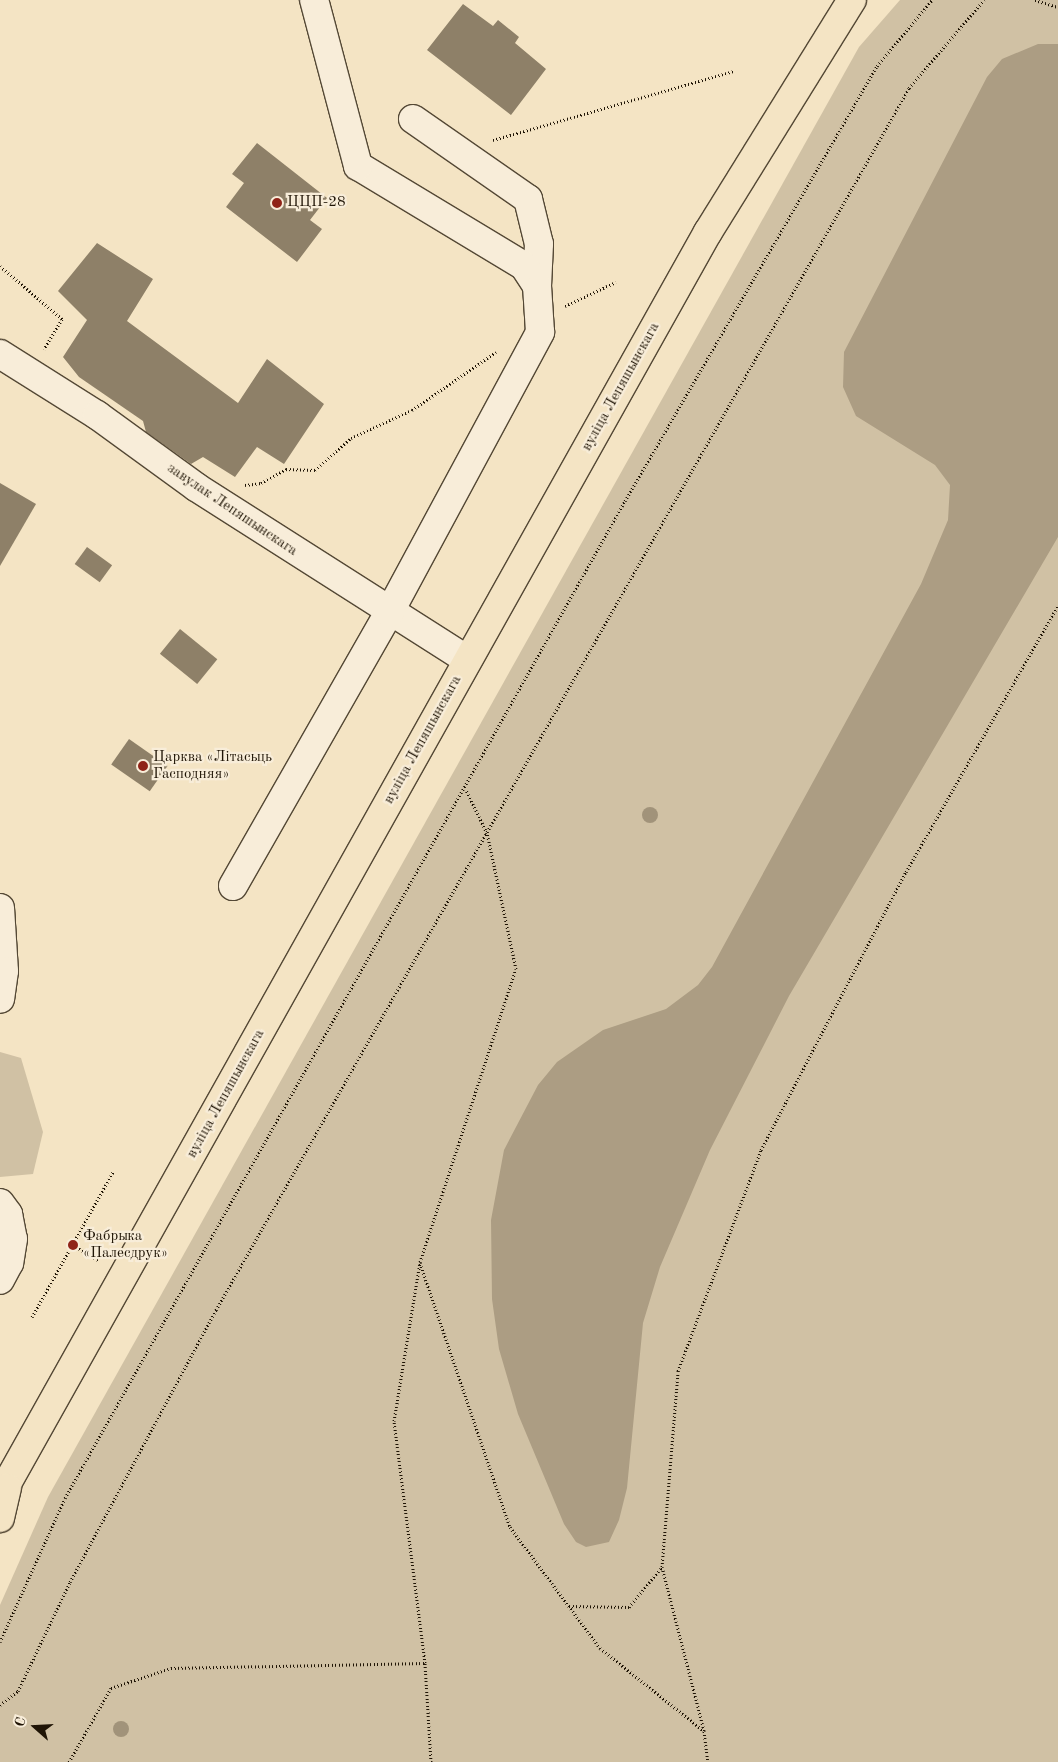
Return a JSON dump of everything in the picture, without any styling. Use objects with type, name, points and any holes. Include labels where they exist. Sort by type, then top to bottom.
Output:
[{"type":"main road","name":"вуліца Лепяшынскага","points":[[0,1518],[2,1490],[708,232],[852,0]]},
{"type":"street","points":[[314,0],[358,166],[524,266],[537,286]]},
{"type":"street","points":[[233,886],[389,613],[540,332],[537,286],[539,244],[528,198],[413,118]]},
{"type":"street","name":"завулак Лепяшынскага","points":[[0,354],[389,613],[468,660]]},
{"type":"street","points":[[0,908],[4,971],[0,999]]},
{"type":"street","points":[[0,1203],[8,1214],[13,1239],[9,1263],[0,1280]]},
{"type":"path","points":[[0,1642],[66,1498],[466,790],[625,501],[877,66],[932,0]]},
{"type":"path","points":[[0,1705],[18,1691],[70,1582],[216,1310],[909,88],[984,0]]},
{"type":"path","points":[[1035,0],[1058,7]]},
{"type":"path","points":[[458,150],[733,71]]},
{"type":"path","points":[[0,266],[62,319],[30,373]]},
{"type":"path","points":[[540,318],[616,282]]},
{"type":"path","points":[[235,486],[261,483],[286,469],[315,470],[351,438],[412,410],[504,346]]},
{"type":"path","points":[[708,1762],[704,1731],[662,1567],[678,1371],[761,1150],[906,872],[1058,605]]},
{"type":"path","points":[[432,1762],[425,1663],[394,1421],[420,1262],[516,969],[487,833],[466,790]]},
{"type":"path","points":[[32,1317],[113,1172]]},
{"type":"path","points":[[420,1262],[510,1527],[600,1648],[704,1731]]},
{"type":"path","points":[[569,1606],[629,1607],[662,1567]]},
{"type":"path","points":[[69,1762],[111,1688],[171,1668],[425,1663]]},
{"type":"shaded area","points":[[900,0],[1058,0],[1058,1762],[0,1762],[0,1605],[48,1497],[859,47]]},
{"type":"shaded area","points":[[1038,44],[1058,44],[1058,537],[789,996],[710,1150],[660,1267],[643,1323],[627,1488],[619,1520],[609,1542],[586,1547],[576,1542],[564,1524],[518,1414],[499,1349],[492,1299],[491,1220],[504,1150],[538,1085],[557,1062],[603,1030],[666,1009],[698,985],[712,967],[921,584],[948,520],[950,485],[935,465],[856,416],[843,387],[844,352],[987,77],[1002,59]]},
{"type":"shaded area","points":[[0,1052],[21,1058],[43,1132],[33,1174],[0,1177]]},
{"type":"building","points":[[463,4],[493,26],[498,20],[519,37],[515,43],[546,69],[511,115],[427,50]]},
{"type":"building","name":"ЦЦП-28","points":[[257,143],[327,198],[310,220],[322,229],[297,262],[226,207],[244,183],[232,174]]},
{"type":"building","points":[[97,243],[153,279],[127,321],[238,403],[267,359],[324,404],[284,464],[257,447],[235,477],[203,457],[191,464],[146,432],[143,421],[79,377],[63,357],[87,320],[58,291]]},
{"type":"building","points":[[0,483],[36,504],[0,566]]},
{"type":"building","points":[[87,547],[112,565],[100,582],[75,564]]},
{"type":"building","points":[[180,629],[217,659],[197,684],[160,654]]},
{"type":"building","points":[[129,739],[168,766],[150,791],[111,764]]},
{"type":"place","name":"ЦЦП-28","points":[[277,203]]},
{"type":"place","name":"Царква «Літасьць Гасподняя»","points":[[143,766]]},
{"type":"place","name":"Фабрыка «Палесдрук»","points":[[73,1245]]}]
